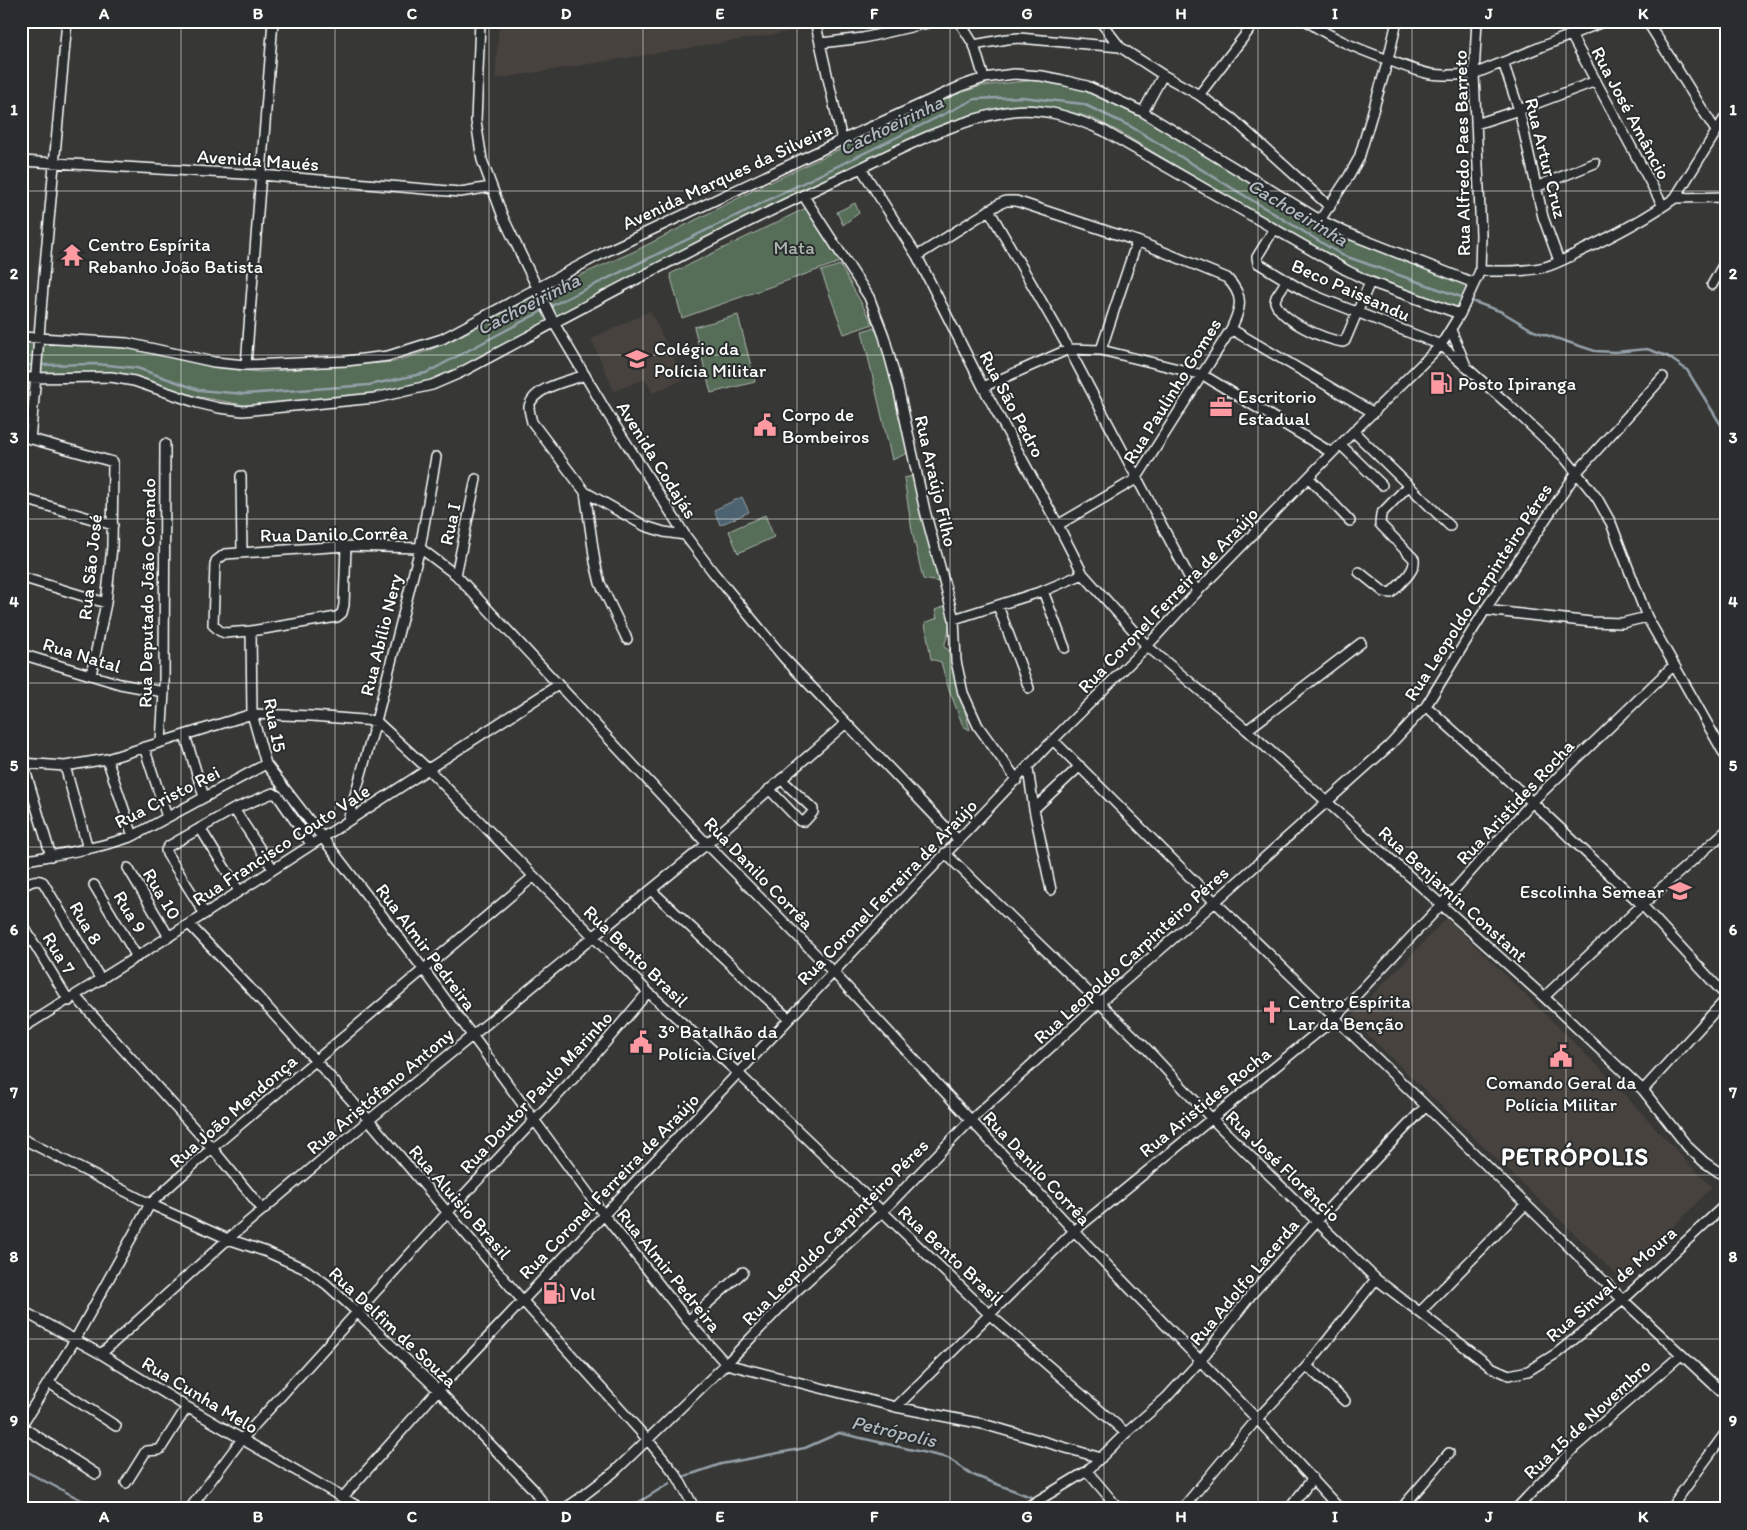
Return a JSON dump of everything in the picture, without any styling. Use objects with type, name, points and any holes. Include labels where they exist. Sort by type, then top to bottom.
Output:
[{"type":"street","points":[[26,438],[37,375],[53,163],[67,21]]},
{"type":"street","points":[[246,365],[273,21]]},
{"type":"street","name":"Avenida Codajás","points":[[480,21],[476,121],[482,160],[503,218],[553,320],[585,376],[685,535],[713,572],[784,658],[958,840]]},
{"type":"street","points":[[815,21],[842,140]]},
{"type":"street","points":[[821,43],[863,38],[936,21]]},
{"type":"street","points":[[959,21],[974,45],[984,78]]},
{"type":"street","points":[[1100,21],[1120,47],[1199,95],[1233,119],[1330,207]]},
{"type":"street","points":[[1199,95],[1256,21]]},
{"type":"street","points":[[1307,21],[1321,31],[1347,44],[1416,70],[1433,74],[1474,74],[1571,35],[1589,24],[1605,21]]},
{"type":"street","points":[[1320,220],[1330,207],[1359,158],[1388,60],[1397,21]]},
{"type":"street","name":"Rua Alfredo Paes Barreto","points":[[1461,311],[1480,271],[1481,236],[1474,74],[1478,21]]},
{"type":"street","points":[[1647,21],[1716,130]]},
{"type":"street","name":"Rua José Amâncio","points":[[1571,35],[1664,206]]},
{"type":"street","points":[[974,45],[1007,38],[1019,38],[1120,47]]},
{"type":"street","name":"Rua Artur Cruz","points":[[1503,62],[1518,110],[1543,217],[1559,261]]},
{"type":"street","name":"Avenida Marques da Silveira","points":[[21,337],[39,341],[127,343],[214,362],[246,365],[346,361],[388,356],[442,339],[539,291],[613,248],[961,86],[984,78],[1014,74],[1042,76],[1087,86],[1143,112],[1320,220],[1473,285]]},
{"type":"street","points":[[1143,112],[1164,75]]},
{"type":"street","points":[[1476,124],[1596,81]]},
{"type":"street","points":[[21,378],[37,375],[111,377],[134,380],[198,404],[243,411],[375,398],[432,385],[460,373],[553,320],[803,195],[960,123],[1008,112],[1049,112],[1076,118],[1104,130],[1346,270],[1370,282],[1461,311]]},
{"type":"street","points":[[1480,271],[1530,270],[1547,266],[1634,225],[1675,198],[1726,116]]},
{"type":"street","name":"Avenida Maués","points":[[21,161],[261,175],[460,192],[491,187]]},
{"type":"street","points":[[1536,187],[1595,163]]},
{"type":"street","name":"Rua São Pedro","points":[[861,168],[917,256],[983,387],[1083,574],[1147,646]]},
{"type":"street","name":"Rua Araújo Filho","points":[[803,195],[869,297],[884,336],[899,391],[925,511],[954,618],[956,661],[963,693],[978,726],[1017,780]]},
{"type":"street","points":[[1675,198],[1726,197]]},
{"type":"street","name":"Rua Paulinho Gomes","points":[[917,256],[1006,201],[1020,202],[1137,241],[1227,278],[1236,287],[1240,299],[1239,312],[1231,329],[1136,480],[1058,526]]},
{"type":"street","points":[[989,210],[1069,349],[1136,480],[1197,592]]},
{"type":"street","name":"Beco Paissandu","points":[[1274,230],[1257,257],[1258,263],[1323,299],[1441,345],[1564,457],[1597,498],[1611,523],[1647,617],[1726,757]]},
{"type":"street","points":[[1101,350],[1137,241]]},
{"type":"street","points":[[1712,285],[1726,260]]},
{"type":"street","points":[[1287,280],[1276,297],[1276,305],[1283,314],[1310,331],[1343,342],[1370,282]]},
{"type":"street","name":"Rua Coronel Ferreira de Araújo","points":[[343,1498],[438,1390],[522,1300],[945,853],[1332,453],[1441,345],[1461,311]]},
{"type":"street","points":[[1231,329],[1374,413]]},
{"type":"street","points":[[1451,330],[1468,368]]},
{"type":"street","points":[[983,387],[1069,349],[1101,350],[1203,374],[1332,453]]},
{"type":"street","points":[[585,376],[544,389],[533,398],[529,408],[532,422],[585,492],[645,526],[664,532],[685,535]]},
{"type":"street","name":"Rua Leopoldo Carpinteiro Péres","points":[[564,1509],[614,1472],[726,1364],[794,1293],[882,1212],[970,1121],[1099,1003],[1327,803],[1389,746],[1426,706],[1485,610],[1576,472],[1663,377]]},
{"type":"street","points":[[1354,432],[1450,526]]},
{"type":"street","name":"Rua São José","points":[[26,438],[113,462],[112,547],[106,603],[91,675]]},
{"type":"street","name":"Rua Deputado João Corando","points":[[161,742],[164,692],[165,444]]},
{"type":"street","points":[[1341,445],[1382,485]]},
{"type":"street","name":"Rua Abílio Nery","points":[[348,820],[376,721],[420,548],[436,457]]},
{"type":"street","points":[[241,476],[242,552]]},
{"type":"street","points":[[1308,478],[1350,521]]},
{"type":"street","name":"Rua I","points":[[456,576],[476,479]]},
{"type":"street","points":[[1358,572],[1388,593],[1413,569],[1414,559],[1380,524],[1379,519],[1381,514],[1408,486]]},
{"type":"street","points":[[585,492],[595,562],[600,583],[627,639]]},
{"type":"street","points":[[21,498],[113,525]]},
{"type":"street","points":[[251,631],[337,617],[342,613],[344,605],[346,546]]},
{"type":"street","name":"Rua Danilo Corrêa","points":[[251,631],[224,633],[213,625],[215,565],[216,561],[225,554],[346,546],[420,548],[456,576],[707,844],[833,972],[970,1121],[1257,1419],[1340,1509]]},
{"type":"street","points":[[954,618],[1043,591],[1083,574]]},
{"type":"street","points":[[21,577],[106,603]]},
{"type":"street","points":[[1043,591],[1065,648]]},
{"type":"street","points":[[998,606],[1029,688]]},
{"type":"street","points":[[1485,610],[1599,623],[1622,623],[1647,617]]},
{"type":"street","name":"Rua 15","points":[[251,631],[252,714],[266,764],[322,836]]},
{"type":"street","points":[[1247,730],[1361,643]]},
{"type":"street","name":"Rua Benjamín Constant","points":[[1147,646],[1247,730],[1544,997],[1643,1090],[1688,1147],[1704,1162],[1726,1177]]},
{"type":"street","name":"Rua Natal","points":[[21,654],[120,684],[164,692]]},
{"type":"street","name":"Rua Aristides Rocha","points":[[896,1407],[1074,1231],[1335,1018],[1442,904],[1532,802],[1674,665]]},
{"type":"street","name":"Rua Francisco Couto Vale","points":[[21,1030],[205,914],[322,836],[558,685]]},
{"type":"street","points":[[1426,706],[1642,905],[1726,997],[1643,1090]]},
{"type":"street","points":[[51,856],[22,763],[65,766],[107,759],[252,714],[376,721]]},
{"type":"street","name":"Rua Bento Brasil","points":[[376,721],[428,769],[648,992],[738,1073],[990,1315],[1126,1434]]},
{"type":"street","name":"Rua Aristófano Antony","points":[[101,1354],[228,1239],[369,1120],[707,844],[846,723]]},
{"type":"street","points":[[185,735],[204,797]]},
{"type":"street","points":[[1053,740],[1214,902],[1426,1106],[1623,1300],[1726,1396]]},
{"type":"street","points":[[144,748],[167,817]]},
{"type":"street","points":[[107,759],[133,836]]},
{"type":"street","name":"Rua Cristo Rei","points":[[21,862],[88,849],[133,836],[266,764]]},
{"type":"street","points":[[65,766],[88,849]]},
{"type":"street","points":[[1034,810],[1080,766]]},
{"type":"street","points":[[1028,769],[1034,810],[1051,890]]},
{"type":"street","points":[[769,789],[800,821],[805,821],[813,812],[813,808],[781,778]]},
{"type":"street","points":[[205,914],[167,854],[166,850],[169,846],[234,809],[273,793],[278,796],[311,844]]},
{"type":"street","points":[[234,809],[273,869]]},
{"type":"street","points":[[200,828],[239,891]]},
{"type":"street","points":[[1544,997],[1642,905],[1726,831]]},
{"type":"street","name":"Rua Almir Pedreira","points":[[322,836],[424,970],[604,1215],[688,1321],[726,1364]]},
{"type":"street","name":"Rua José Florêncio","points":[[945,853],[1145,1047],[1211,1118],[1376,1279],[1491,1367],[1509,1375]]},
{"type":"street","name":"Rua 10","points":[[128,868],[169,937]]},
{"type":"street","name":"Rua João Mendonça","points":[[21,1426],[74,1340],[150,1204],[212,1148],[533,877]]},
{"type":"street","name":"Rua 8","points":[[21,887],[31,881],[39,880],[43,882],[100,980]]},
{"type":"street","name":"Rua 9","points":[[94,885],[138,957]]},
{"type":"street","points":[[651,890],[789,1019]]},
{"type":"street","name":"Rua 7","points":[[21,922],[72,999],[212,1148],[263,1210]]},
{"type":"street","name":"Rua Aluisio Brasil","points":[[189,924],[369,1120],[522,1300],[647,1439],[677,1476],[695,1509]]},
{"type":"street","name":"Rua Doutor Paulo Marinho","points":[[191,1507],[242,1439],[447,1213],[588,1063],[648,992]]},
{"type":"street","name":"Rua Adolfo Lacerda","points":[[1024,1509],[1087,1471],[1166,1398],[1200,1360],[1251,1295],[1316,1222],[1426,1106]]},
{"type":"street","name":"Rua Delfim de Souza","points":[[21,1138],[150,1204],[228,1239],[267,1252],[305,1269],[326,1284],[438,1390],[533,1489],[547,1509]]},
{"type":"street","points":[[1420,1312],[1526,1204]]},
{"type":"street","name":"Rua Sinval de Moura","points":[[1509,1375],[1528,1371],[1557,1353],[1623,1300],[1726,1204]]},
{"type":"street","points":[[688,1321],[743,1272]]},
{"type":"street","points":[[1182,1509],[1257,1419],[1307,1366],[1376,1279]]},
{"type":"street","name":"Rua Cunha Melo","points":[[21,1310],[101,1354],[186,1407],[362,1509]]},
{"type":"street","name":"Rua 15 de Novembro","points":[[1516,1509],[1575,1447],[1681,1355]]},
{"type":"street","points":[[726,1364],[896,1407],[983,1424],[1101,1458]]},
{"type":"street","points":[[1307,1366],[1345,1401]]},
{"type":"street","points":[[49,1383],[116,1426]]},
{"type":"street","points":[[126,1483],[146,1451],[156,1451],[161,1448],[186,1407]]},
{"type":"street","points":[[21,1426],[96,1474]]},
{"type":"street","points":[[1670,1509],[1726,1432]]},
{"type":"street","points":[[1400,1509],[1449,1453]]},
{"type":"street","points":[[1087,1471],[1119,1509]]},
{"type":"street","points":[[1289,1509],[1313,1478]]},
{"type":"shaded area","points":[[499,21],[813,21],[814,28],[495,79]]},
{"type":"shaded area","name":"Colégio da Polícia Militar","points":[[650,311],[684,379],[653,393],[645,379],[614,391],[591,339]]},
{"type":"shaded area","points":[[1447,918],[1599,1067],[1712,1187],[1622,1280],[1350,1018]]},
{"type":"green space","points":[[1035,80],[1052,81],[1087,89],[1126,106],[1344,238],[1469,286],[1459,309],[1334,262],[1118,131],[1096,120],[1053,108],[1027,106],[964,119],[705,246],[580,304],[433,383],[366,395],[290,403],[244,405],[194,396],[145,379],[122,374],[21,372],[21,340],[100,342],[158,352],[211,367],[260,372],[394,362],[455,339],[533,296],[635,251],[746,194],[949,97],[981,86]]},
{"type":"green space","points":[[855,203],[859,213],[843,225],[837,212]]},
{"type":"green space","name":"Mata","points":[[806,208],[840,262],[682,318],[670,274]]},
{"type":"green space","points":[[840,265],[873,324],[844,334],[821,271]]},
{"type":"green space","points":[[738,315],[755,382],[711,393],[694,327]]},
{"type":"green space","points":[[873,328],[879,333],[908,453],[892,460],[862,331]]},
{"type":"green space","points":[[913,476],[939,582],[923,579],[912,531],[904,478]]},
{"type":"green space","points":[[765,515],[774,537],[738,553],[729,531]]},
{"type":"green space","points":[[945,606],[950,616],[950,621],[944,647],[950,651],[970,730],[963,726],[941,662],[931,659],[925,623],[937,618],[935,610]]},
{"type":"water","points":[[742,497],[749,512],[720,525],[714,510]]},
{"type":"waterway","name":"Cachoeirinha","points":[[549,307],[975,99],[1022,97],[1083,104],[1130,126],[1342,255],[1464,298]]},
{"type":"waterway","name":"Cachoeirinha","points":[[1469,300],[1502,312],[1534,331],[1595,351],[1615,352],[1647,349],[1667,356],[1687,370],[1726,433]]},
{"type":"waterway","name":"Cachoeirinha","points":[[39,365],[97,364],[137,368],[199,390],[244,394],[369,385],[426,373],[544,310]]},
{"type":"waterway","name":"Cachoeirinha","points":[[21,365],[34,365]]},
{"type":"waterway","name":"Petrópolis","points":[[683,1477],[721,1464],[805,1448],[839,1433],[948,1458],[973,1475],[1036,1499]]},
{"type":"waterway","name":"Petrópolis","points":[[21,1469],[99,1509]]},
{"type":"waterway","name":"Petrópolis","points":[[633,1509],[639,1502],[670,1483]]},
{"type":"waterway","name":"Petrópolis","points":[[1042,1501],[1064,1509]]},
{"type":"place","name":"Centro Espírita Rebanho João Batista","points":[[72,255]]},
{"type":"place","name":"Colégio da Polícia Militar","points":[[637,359]]},
{"type":"place","name":"Posto Ipiranga","points":[[1441,383]]},
{"type":"place","name":"Escritorio Estadual","points":[[1221,407]]},
{"type":"place","name":"Corpo de Bombeiros","points":[[765,425]]},
{"type":"place","name":"Escolinha Semear","points":[[1680,891]]},
{"type":"place","name":"Centro Espírita Lar da Benção","points":[[1272,1012]]},
{"type":"place","name":"3º Batalhão da Polícia Cível","points":[[641,1042]]},
{"type":"place","name":"Comando Geral da Polícia Militar","points":[[1561,1056]]},
{"type":"place","name":"Vol","points":[[554,1293]]},
{"type":"district","name":"PETRÓPOLIS","points":[[1575,1156]]}]
